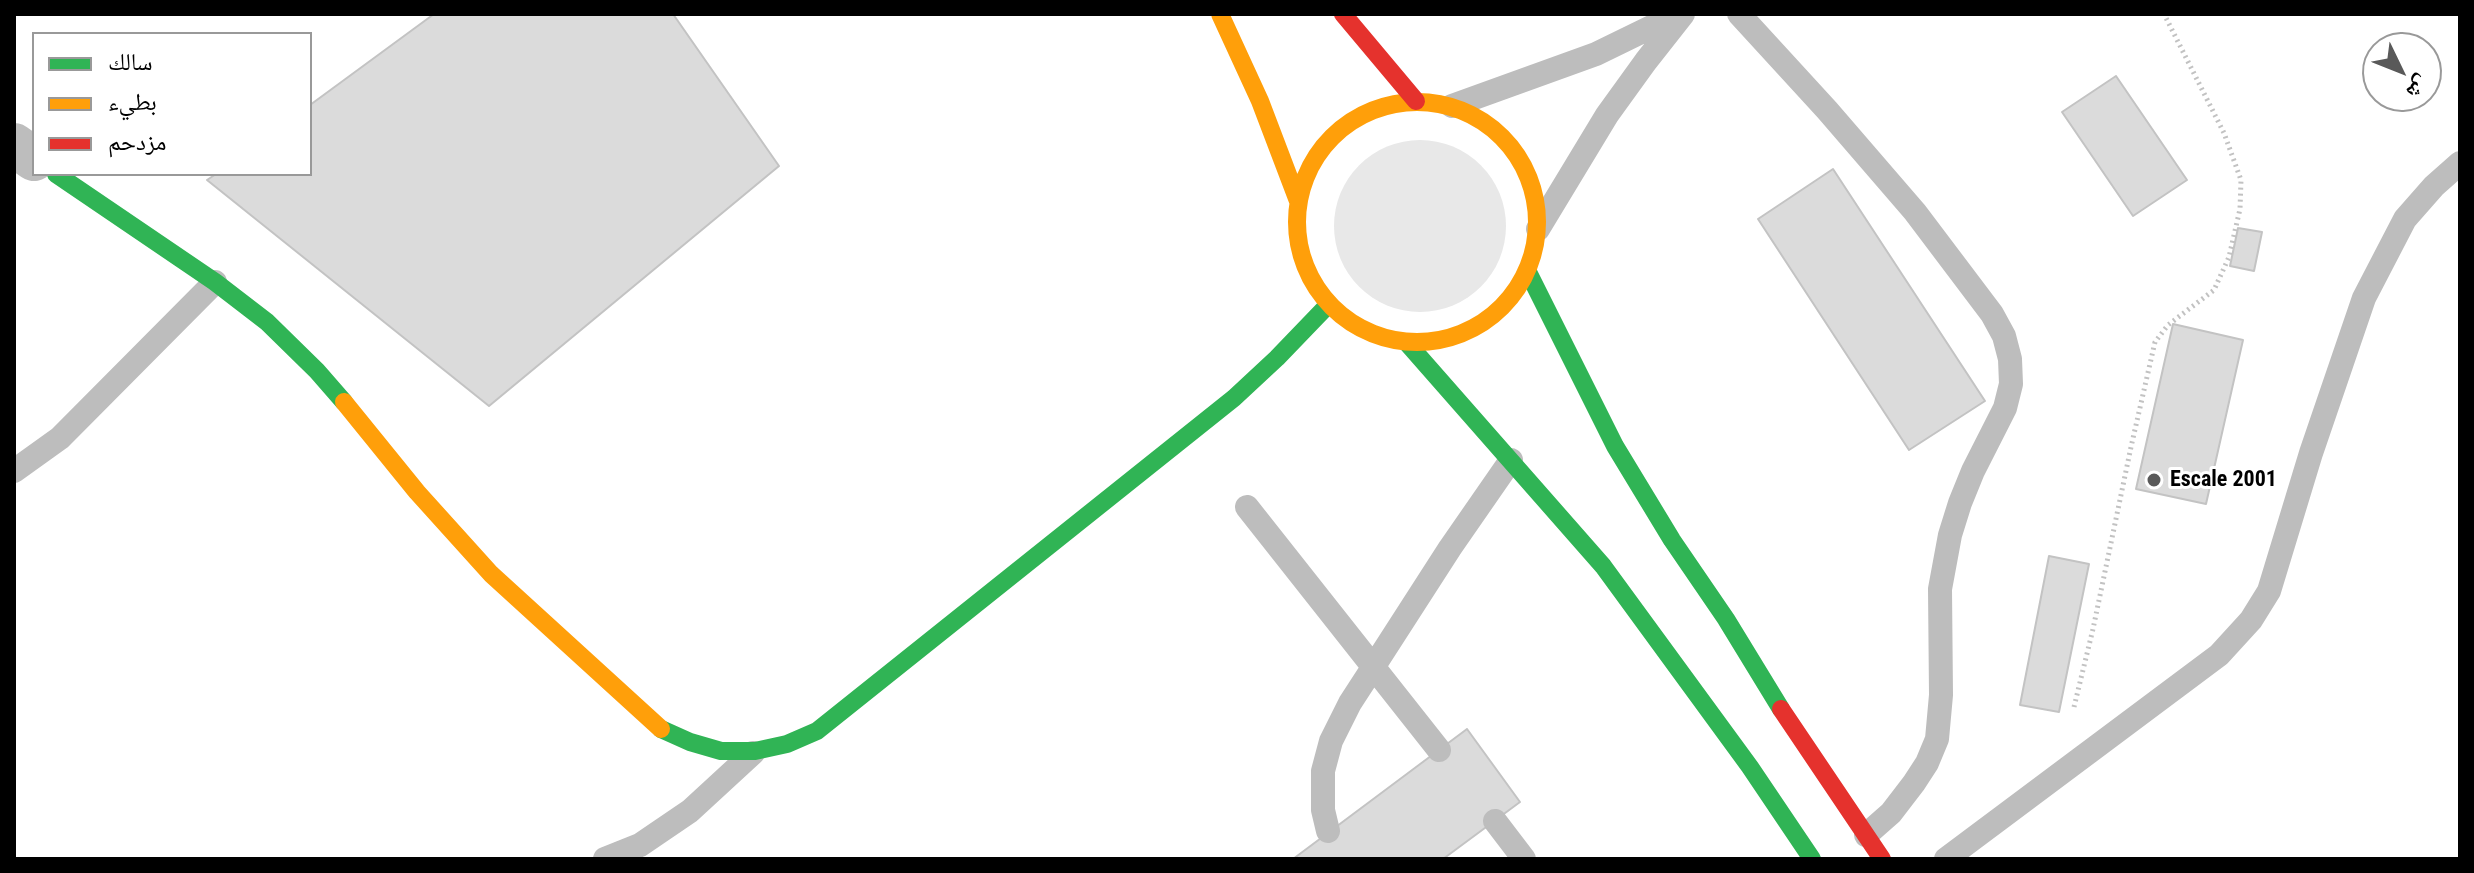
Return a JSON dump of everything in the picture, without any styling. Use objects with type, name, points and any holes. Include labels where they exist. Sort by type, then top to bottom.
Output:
[{"type":"main road","points":[[1220,14],[1260,101],[1298,201],[1301,257],[1328,305],[1364,332],[1408,344],[1444,341],[1479,327],[1508,303],[1528,272],[1538,229],[1534,188],[1517,152],[1488,123],[1452,106],[1416,101],[1375,109],[1339,129],[1312,162],[1298,201]]},
{"type":"main road","points":[[1343,14],[1416,101]]},
{"type":"main road","points":[[59,176],[215,282],[267,322],[317,371],[417,492],[491,574],[660,728],[690,742],[721,751],[755,751],[787,744],[817,731],[1234,398],[1328,305]]},
{"type":"main road","points":[[1528,272],[1615,446],[1795,731],[1882,859]]},
{"type":"main road","points":[[1408,344],[1603,566],[1750,767],[1812,859]]},
{"type":"street","points":[[14,145],[32,158]]},
{"type":"lane","points":[[1452,106],[1596,54],[1681,14]]},
{"type":"lane","points":[[1538,229],[1607,115],[1681,14]]},
{"type":"lane","points":[[1739,14],[1915,212],[1992,314],[2004,336],[2010,359],[2011,384],[2005,408],[1973,471],[1950,535],[1940,589],[1941,695],[1937,739],[1914,783],[1891,813],[1866,835]]},
{"type":"lane","points":[[1946,859],[2219,655],[2251,620],[2269,591],[2330,394],[2364,298],[2405,219],[2434,186],[2460,163]]},
{"type":"lane","points":[[14,471],[60,438],[215,282]]},
{"type":"lane","points":[[1328,831],[1323,810],[1323,771],[1331,741],[1350,703],[1511,460]]},
{"type":"lane","points":[[1247,507],[1439,750]]},
{"type":"lane","points":[[605,859],[640,845],[690,811],[755,751]]},
{"type":"lane","points":[[1495,821],[1524,859]]},
{"type":"path","points":[[2058,776],[2155,342],[2168,325],[2214,290],[2229,257],[2240,209],[2241,180],[2224,133],[2164,14]]},
{"type":"shaded area","points":[[1420,140],[1453,146],[1481,165],[1500,193],[1506,226],[1500,259],[1481,287],[1453,306],[1420,312],[1387,306],[1359,287],[1340,259],[1334,226],[1340,193],[1359,165],[1387,146]]},
{"type":"building","points":[[434,14],[673,14],[779,166],[489,406],[207,180],[213,176],[312,176],[312,104]]},
{"type":"building","points":[[2116,76],[2187,180],[2133,216],[2062,112]]},
{"type":"building","points":[[1833,169],[1985,401],[1909,450],[1758,219]]},
{"type":"building","points":[[2238,228],[2262,232],[2254,271],[2230,266]]},
{"type":"building","points":[[2173,324],[2243,340],[2206,504],[2136,489]]},
{"type":"building","points":[[2049,556],[2089,564],[2059,712],[2020,705]]},
{"type":"building","points":[[1467,729],[1520,802],[1443,859],[1293,859]]},
{"type":"traffic: fast","points":[[59,176],[215,282],[267,322],[344,402]]},
{"type":"traffic: fast","points":[[1528,272],[1615,446],[1781,709]]},
{"type":"traffic: fast","points":[[661,729],[721,751],[755,751],[787,744],[817,731],[1234,398],[1328,305]]},
{"type":"traffic: fast","points":[[1408,344],[1603,566],[1750,767],[1812,859]]},
{"type":"traffic: slow","points":[[1220,14],[1260,101],[1298,201]]},
{"type":"traffic: slow","points":[[1417,102],[1440,104],[1463,111],[1484,122],[1502,137],[1517,155],[1528,176],[1535,199],[1537,222],[1535,245],[1528,268],[1517,289],[1502,307],[1484,322],[1463,333],[1440,340],[1417,342],[1394,340],[1371,333],[1350,322],[1332,307],[1317,289],[1306,268],[1299,245],[1297,222],[1299,199],[1306,176],[1317,155],[1332,137],[1350,122],[1371,111],[1394,104],[1417,102]]},
{"type":"traffic: slow","points":[[344,402],[417,492],[491,574],[661,729]]},
{"type":"traffic: jam","points":[[1343,14],[1416,101]]},
{"type":"traffic: jam","points":[[1781,709],[1882,859]]},
{"type":"place","name":"Escale 2001","points":[[2154,480]]}]
